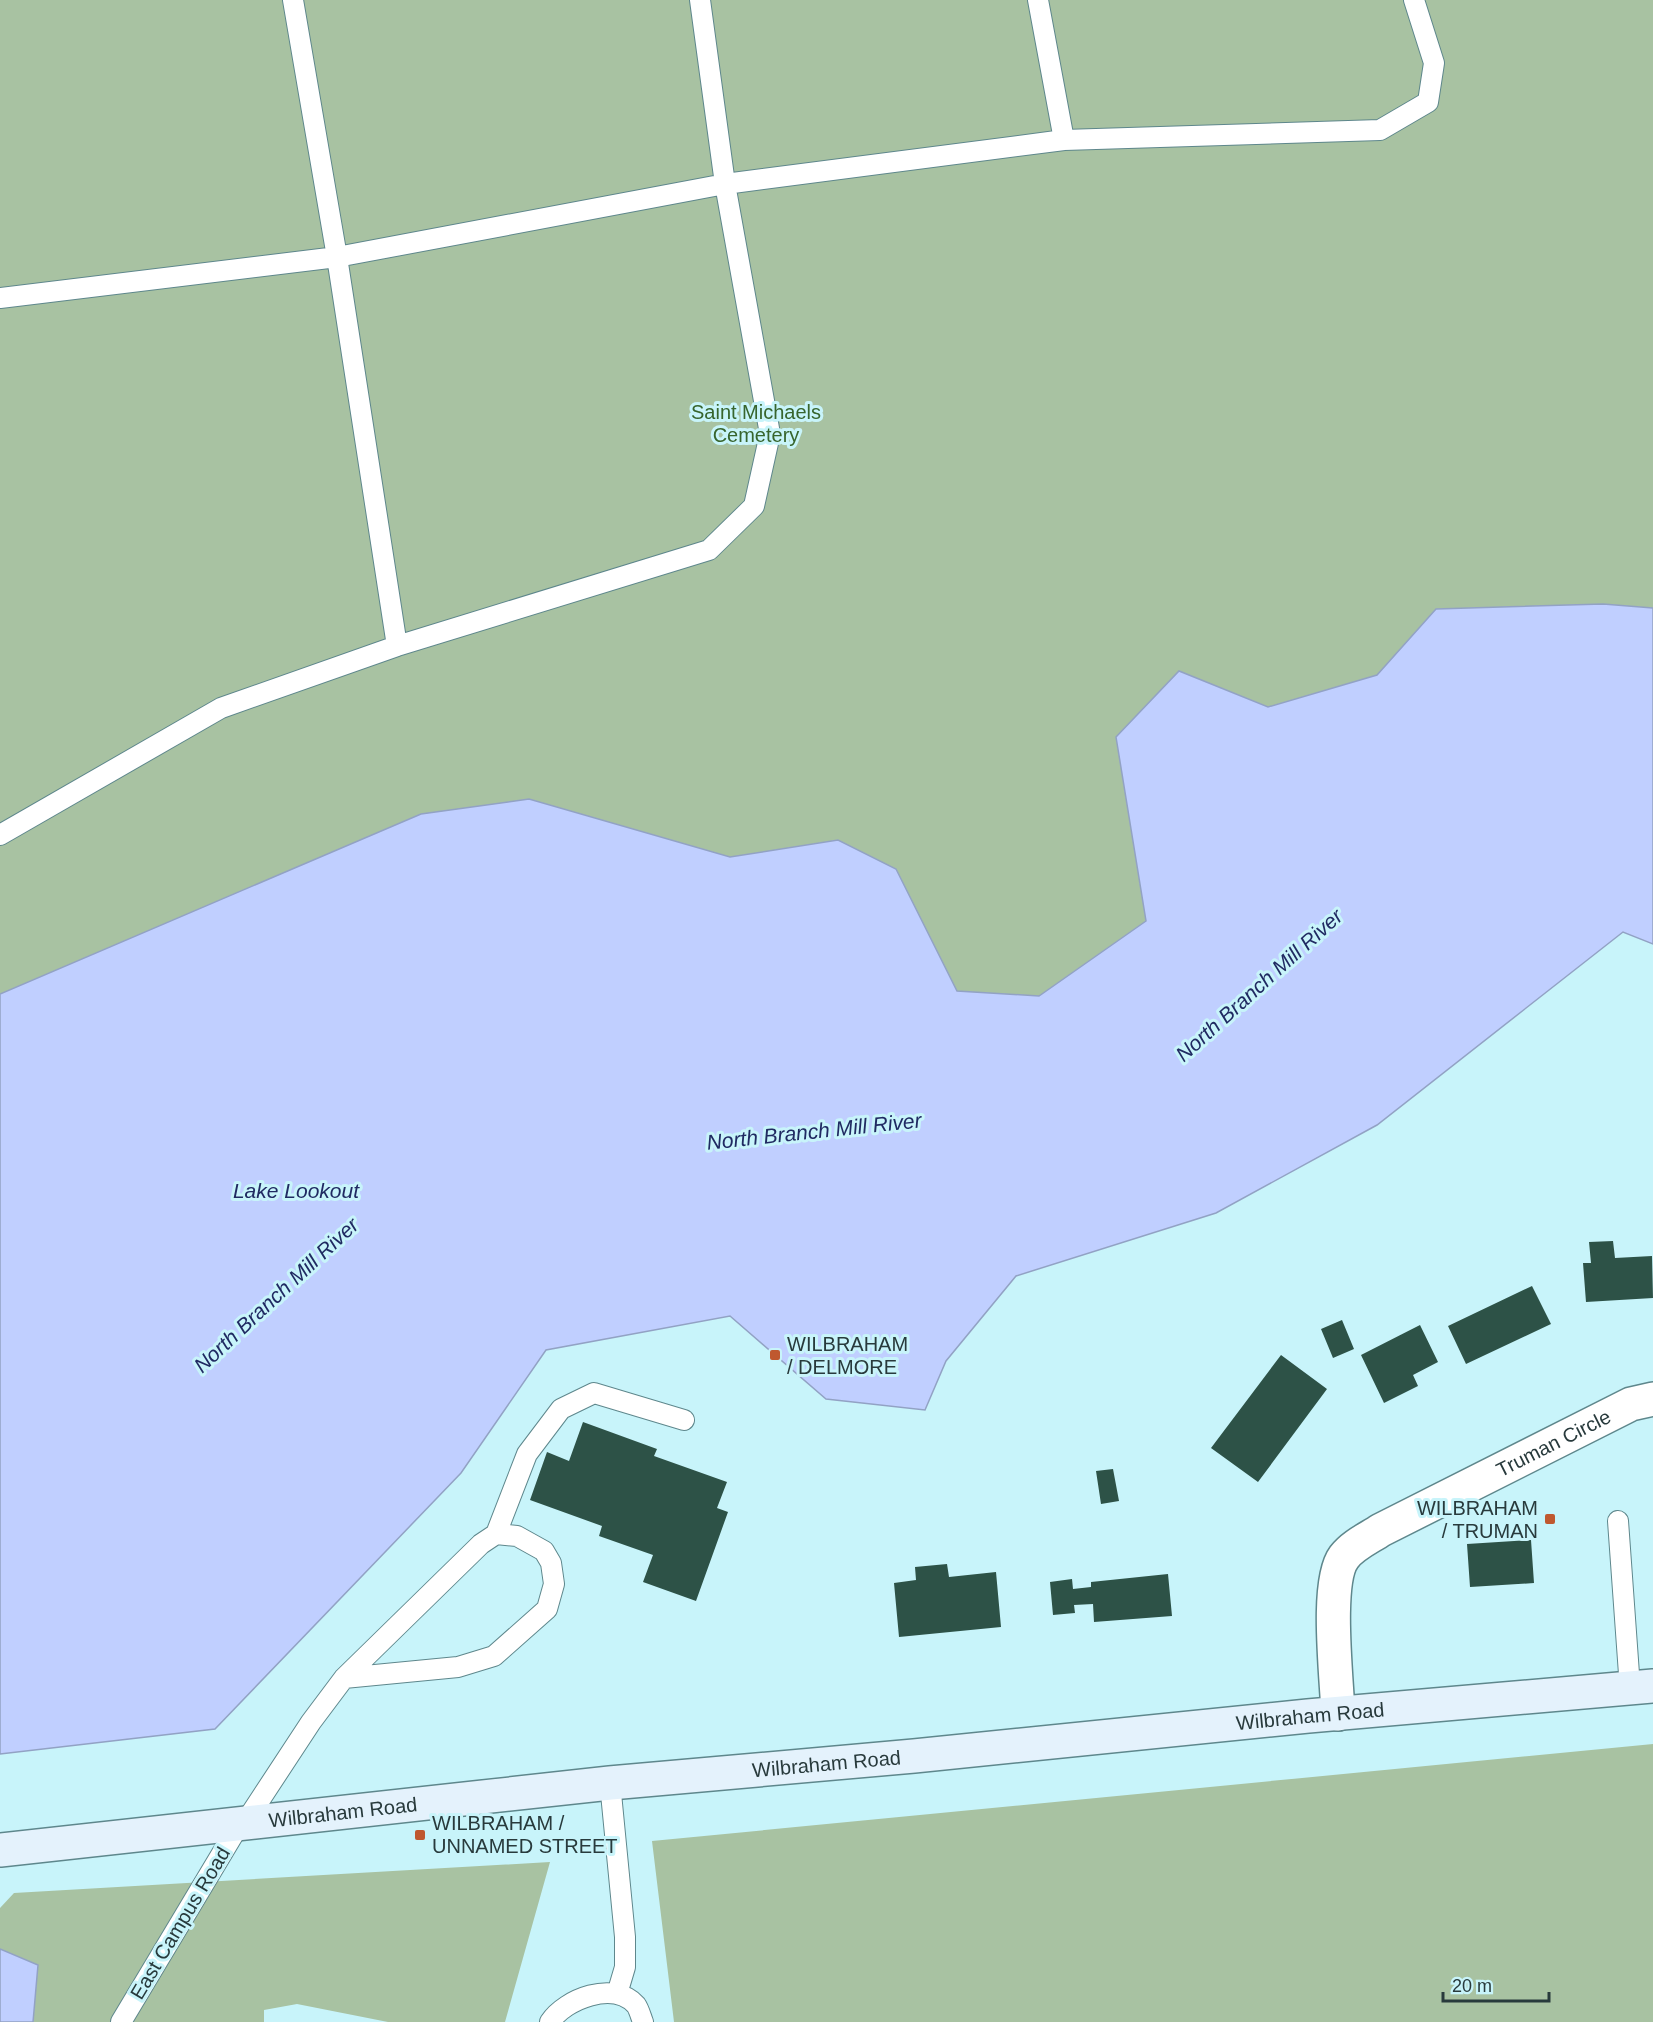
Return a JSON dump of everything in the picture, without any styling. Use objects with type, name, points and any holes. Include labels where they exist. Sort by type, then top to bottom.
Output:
[{"type":"main road","name":"Wilbraham Road","points":[[0,1850],[610,1783],[1642,1687]]},
{"type":"street","name":"Truman Circle","points":[[1338,1714],[1334,1594],[1338,1570],[1343,1558],[1353,1547],[1381,1530],[1631,1404],[1653,1399]]},
{"type":"lane","points":[[293,0],[337,256],[397,645]]},
{"type":"lane","points":[[0,835],[221,708],[397,645],[709,550],[754,506],[770,434],[725,184],[700,0]]},
{"type":"lane","points":[[1038,0],[1064,140]]},
{"type":"lane","points":[[0,298],[337,256],[725,184],[1064,140],[1380,130],[1428,102],[1434,63],[1414,0]]},
{"type":"lane","points":[[344,1678],[458,1667],[495,1656],[547,1609],[554,1584],[551,1563],[544,1551],[517,1536],[496,1534],[527,1454],[561,1409],[594,1393],[684,1420]]},
{"type":"lane","points":[[1618,1521],[1642,1687]]},
{"type":"lane","name":"East Campus Road","points":[[121,2022],[242,1825],[311,1722],[344,1678],[481,1544],[496,1534]]},
{"type":"lane","points":[[610,1783],[625,1937],[625,1967],[617,1994]]},
{"type":"lane","points":[[550,2022],[554,2015],[572,2002],[595,1994],[617,1994],[636,2005],[643,2022]]},
{"type":"green space","name":"Saint Michaels Cemetery","points":[[0,0],[1653,0],[1653,608],[1603,604],[1436,609],[1377,675],[1268,707],[1179,671],[1116,737],[1146,921],[1039,996],[957,991],[896,869],[838,840],[730,857],[529,799],[0,994]]},
{"type":"green space","points":[[1653,1744],[1653,2022],[674,2022],[652,1841]]},
{"type":"green space","points":[[550,1862],[505,2022],[388,2022],[297,2004],[264,2010],[264,2022],[33,2022],[38,1965],[0,1949],[0,1908],[14,1893]]},
{"type":"water","name":"Lake Lookout","points":[[1603,604],[1653,608],[1653,944],[1623,932],[1377,1125],[1216,1213],[1016,1276],[946,1361],[925,1410],[826,1399],[730,1316],[546,1350],[461,1473],[215,1729],[0,1754],[0,994],[421,814],[529,799],[730,857],[838,840],[896,869],[957,991],[1039,996],[1146,921],[1116,737],[1179,671],[1268,707],[1377,675],[1436,609]]},
{"type":"water","points":[[0,1949],[38,1965],[33,2022],[0,2022]]},
{"type":"building","points":[[1613,1241],[1615,1258],[1652,1256],[1653,1298],[1586,1302],[1583,1263],[1591,1263],[1589,1242]]},
{"type":"building","points":[[1532,1286],[1551,1324],[1466,1364],[1448,1326]]},
{"type":"building","points":[[1342,1320],[1354,1349],[1333,1358],[1321,1329]]},
{"type":"building","points":[[1420,1325],[1438,1362],[1413,1375],[1418,1386],[1384,1403],[1361,1355]]},
{"type":"building","points":[[1281,1355],[1327,1389],[1258,1482],[1211,1448]]},
{"type":"building","points":[[583,1422],[657,1449],[654,1456],[727,1482],[717,1508],[728,1512],[696,1601],[643,1582],[653,1555],[599,1536],[602,1526],[530,1500],[547,1452],[569,1461]]},
{"type":"building","points":[[1113,1469],[1119,1501],[1101,1504],[1096,1471]]},
{"type":"building","points":[[1531,1540],[1534,1583],[1470,1587],[1467,1544]]},
{"type":"building","points":[[947,1564],[949,1577],[996,1572],[1001,1627],[899,1637],[894,1583],[916,1580],[915,1567]]},
{"type":"building","points":[[1168,1574],[1172,1616],[1094,1622],[1093,1604],[1074,1605],[1075,1613],[1053,1615],[1050,1582],[1072,1579],[1073,1589],[1091,1587],[1091,1582]]},
{"type":"place","name":"WILBRAHAM / DELMORE","points":[[775,1355]]},
{"type":"place","name":"WILBRAHAM / TRUMAN","points":[[1550,1519]]},
{"type":"place","name":"WILBRAHAM / UNNAMED STREET","points":[[420,1835]]},
{"type":"water label","name":"North Branch Mill River","points":[[1259,985]]},
{"type":"water label","name":"North Branch Mill River","points":[[814,1131]]},
{"type":"water label","name":"North Branch Mill River","points":[[276,1295]]}]
